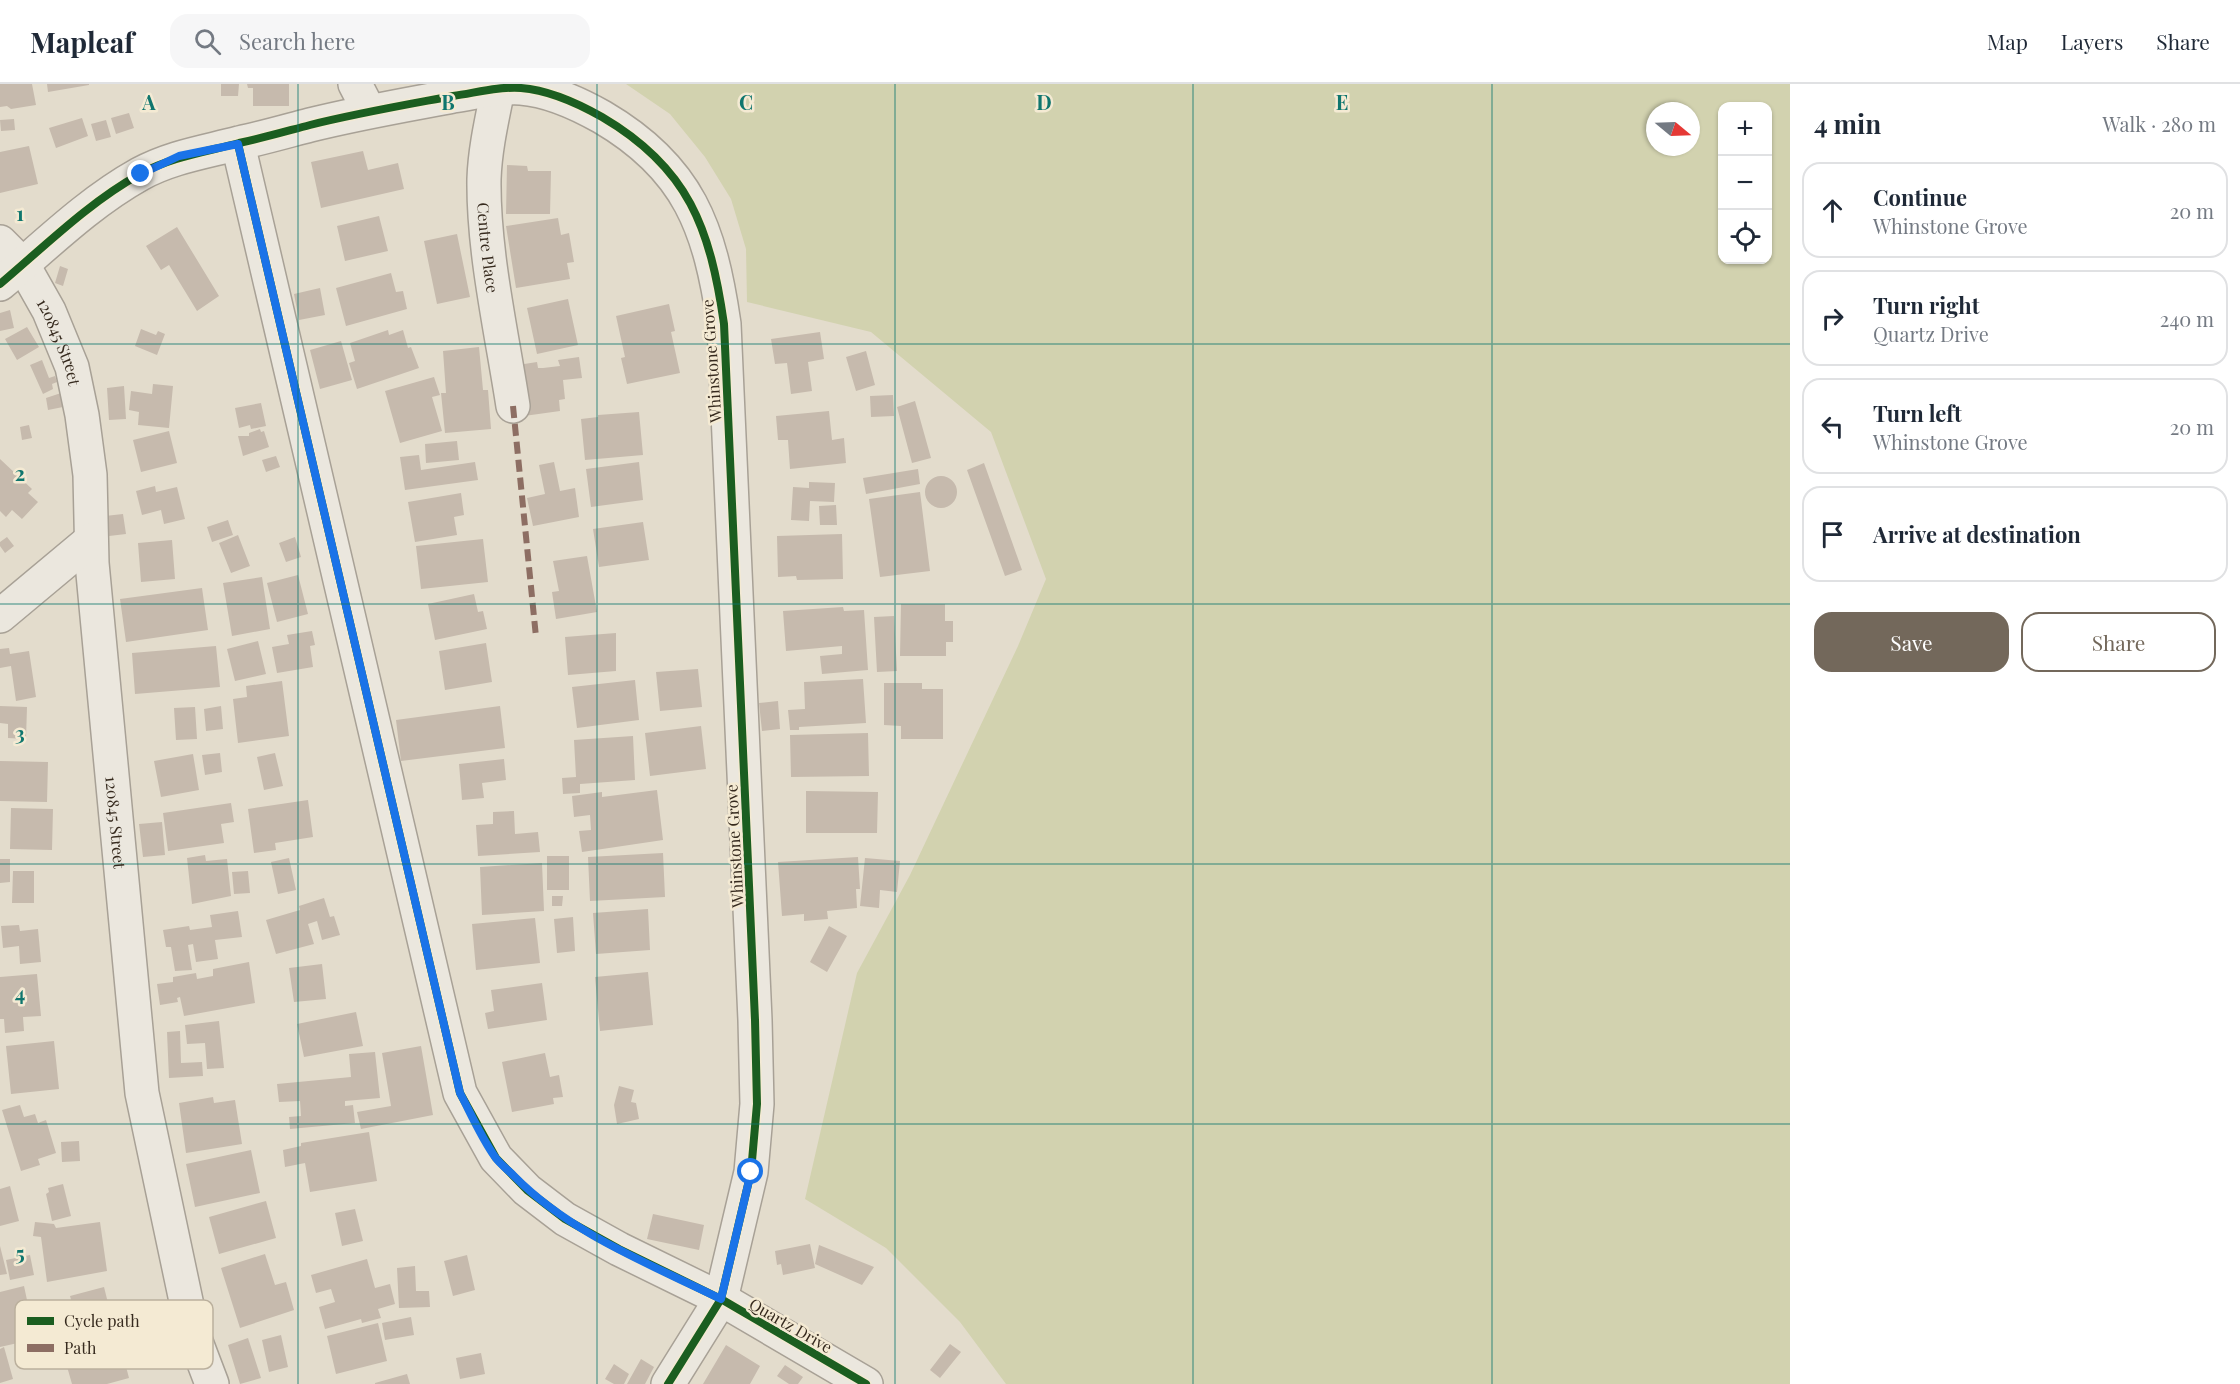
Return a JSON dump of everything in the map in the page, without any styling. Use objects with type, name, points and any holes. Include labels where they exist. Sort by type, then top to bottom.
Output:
[{"type":"street","name":"Whinstone Grove","points":[[12,274],[105,196],[141,174],[179,156],[238,144],[362,97],[524,88],[561,98],[609,121],[653,153],[678,182],[696,214],[710,249],[718,279],[725,336],[755,1008],[757,1104],[751,1172],[721,1299],[668,1384]]},
{"type":"street","name":"Centre Place","points":[[498,89],[486,149],[484,180],[487,236],[513,406]]},
{"type":"street","name":"Quartz Drive","points":[[238,144],[460,1093],[496,1158],[527,1190],[565,1219],[721,1299],[866,1384]]},
{"type":"street","name":"120845 Street","points":[[0,242],[12,274],[49,311],[72,367],[82,415],[90,475],[93,575],[142,1093],[186,1300]]},
{"type":"street","points":[[0,616],[91,540]]},
{"type":"street","name":"120845 Street","points":[[206,1369],[212,1384]]},
{"type":"green space","points":[[626,84],[1790,84],[1790,1384],[1006,1384],[960,1322],[886,1248],[805,1199],[857,973],[910,875],[1018,646],[1046,579],[991,432],[871,332],[747,302],[746,249],[731,199],[705,157],[670,114]]},
{"type":"building","points":[[0,84],[32,84],[36,105],[11,109],[7,106],[0,107]]},
{"type":"building","points":[[47,84],[89,84],[89,85],[48,92]]},
{"type":"building","points":[[221,84],[239,84],[238,96],[221,96]]},
{"type":"building","points":[[247,84],[289,84],[289,106],[253,106],[253,88],[248,88]]},
{"type":"building","points":[[129,113],[134,128],[116,134],[111,118]]},
{"type":"building","points":[[82,118],[88,136],[56,148],[49,128]]},
{"type":"building","points":[[14,119],[15,130],[1,131],[0,120]]},
{"type":"building","points":[[106,120],[111,137],[96,141],[91,124]]},
{"type":"building","points":[[29,146],[38,184],[0,193],[0,152]]},
{"type":"building","points":[[363,151],[368,170],[398,163],[404,189],[321,208],[311,162]]},
{"type":"building","points":[[507,165],[527,166],[528,171],[551,171],[550,214],[506,214]]},
{"type":"building","points":[[379,216],[388,251],[345,261],[337,226]]},
{"type":"building","points":[[558,218],[561,235],[569,233],[574,262],[567,263],[570,279],[516,288],[506,226]]},
{"type":"building","points":[[177,227],[219,296],[197,311],[169,265],[161,270],[146,246]]},
{"type":"building","points":[[457,234],[470,297],[437,304],[424,241]]},
{"type":"building","points":[[60,266],[68,269],[63,286],[55,283]]},
{"type":"building","points":[[391,273],[396,292],[403,291],[407,309],[346,326],[336,288]]},
{"type":"building","points":[[320,288],[325,315],[299,320],[294,294]]},
{"type":"building","points":[[568,299],[578,345],[537,354],[527,308]]},
{"type":"building","points":[[669,304],[675,331],[671,332],[680,373],[627,384],[621,358],[625,357],[616,316]]},
{"type":"building","points":[[10,310],[14,328],[0,331],[0,313]]},
{"type":"building","points":[[27,327],[39,347],[17,360],[5,339]]},
{"type":"building","points":[[141,329],[156,335],[158,331],[165,334],[157,355],[135,346]]},
{"type":"building","points":[[388,330],[389,335],[403,330],[408,348],[411,347],[419,368],[357,389],[349,363],[355,361],[350,343]]},
{"type":"building","points":[[820,332],[824,359],[808,362],[812,391],[791,394],[787,363],[775,364],[771,339]]},
{"type":"building","points":[[341,341],[352,380],[320,389],[310,350]]},
{"type":"building","points":[[479,347],[483,390],[488,390],[491,429],[445,433],[441,393],[446,393],[443,351]]},
{"type":"building","points":[[866,351],[875,385],[856,391],[846,357]]},
{"type":"building","points":[[579,357],[582,378],[563,380],[565,399],[559,400],[560,411],[524,416],[518,365],[537,362],[538,368],[560,366],[558,360]]},
{"type":"building","points":[[42,360],[49,378],[55,376],[57,382],[52,384],[53,389],[43,394],[30,365]]},
{"type":"building","points":[[434,377],[440,395],[432,397],[442,431],[400,443],[385,391]]},
{"type":"building","points":[[153,384],[173,386],[169,428],[138,425],[139,412],[129,410],[131,391],[152,394]]},
{"type":"building","points":[[124,386],[126,419],[109,420],[107,388]]},
{"type":"building","points":[[61,393],[63,407],[48,410],[46,398]]},
{"type":"building","points":[[893,395],[894,416],[871,417],[870,396]]},
{"type":"building","points":[[915,401],[931,458],[912,463],[897,407]]},
{"type":"building","points":[[261,403],[266,426],[251,429],[250,425],[239,428],[235,408]]},
{"type":"building","points":[[829,411],[832,440],[844,438],[846,463],[790,469],[788,440],[778,440],[776,416]]},
{"type":"building","points":[[639,412],[643,455],[585,460],[581,419],[598,417],[598,415]]},
{"type":"building","points":[[29,425],[32,438],[22,440],[20,427]]},
{"type":"building","points":[[260,429],[261,432],[264,431],[269,447],[243,456],[238,436],[249,436],[249,433]]},
{"type":"building","points":[[169,431],[177,463],[141,472],[133,440]]},
{"type":"building","points":[[457,441],[459,460],[426,463],[425,444]]},
{"type":"building","points":[[419,455],[421,470],[475,462],[478,480],[405,490],[400,457]]},
{"type":"building","points":[[276,456],[280,467],[266,472],[262,460]]},
{"type":"building","points":[[0,459],[32,489],[28,493],[38,502],[22,519],[12,510],[6,517],[0,511]]},
{"type":"building","points":[[554,462],[560,491],[575,488],[579,517],[533,526],[527,498],[545,494],[539,465]]},
{"type":"building","points":[[639,462],[643,500],[591,507],[586,469]]},
{"type":"building","points":[[984,463],[1022,570],[1005,576],[967,470]]},
{"type":"building","points":[[918,469],[920,484],[866,494],[863,478]]},
{"type":"building","points":[[941,476],[953,480],[957,492],[953,504],[941,508],[929,504],[925,492],[929,480]]},
{"type":"building","points":[[809,482],[835,483],[834,502],[810,501],[809,521],[791,520],[793,487],[809,488]]},
{"type":"building","points":[[155,486],[156,492],[177,487],[185,519],[164,524],[161,510],[142,515],[136,491]]},
{"type":"building","points":[[920,492],[930,571],[880,577],[869,499]]},
{"type":"building","points":[[461,493],[464,515],[454,517],[457,535],[415,542],[408,502]]},
{"type":"building","points":[[836,505],[837,525],[820,525],[819,506]]},
{"type":"building","points":[[123,514],[126,534],[109,536],[105,516]]},
{"type":"building","points":[[228,520],[233,535],[212,542],[207,527]]},
{"type":"building","points":[[643,522],[649,560],[599,567],[593,529]]},
{"type":"building","points":[[842,534],[843,579],[797,580],[796,576],[778,577],[777,536]]},
{"type":"building","points":[[238,535],[250,566],[231,573],[219,543]]},
{"type":"building","points":[[7,537],[14,546],[5,553],[0,542]]},
{"type":"building","points":[[295,537],[301,557],[286,562],[279,543]]},
{"type":"building","points":[[483,539],[488,582],[421,589],[416,546]]},
{"type":"building","points":[[172,540],[175,579],[141,582],[138,543]]},
{"type":"building","points":[[587,556],[597,612],[556,619],[552,592],[559,591],[553,561]]},
{"type":"building","points":[[298,575],[308,614],[277,622],[267,583]]},
{"type":"building","points":[[262,577],[270,629],[232,636],[223,583]]},
{"type":"building","points":[[202,588],[208,630],[126,642],[120,599]]},
{"type":"building","points":[[474,594],[478,612],[483,611],[487,629],[435,640],[428,604]]},
{"type":"building","points":[[901,604],[945,604],[945,621],[953,621],[953,642],[946,642],[946,656],[900,656]]},
{"type":"building","points":[[843,607],[844,611],[864,610],[868,670],[822,674],[820,656],[842,654],[842,646],[786,651],[783,611]]},
{"type":"building","points":[[894,616],[897,671],[877,672],[874,617]]},
{"type":"building","points":[[312,631],[315,645],[310,646],[313,667],[277,673],[272,647],[289,644],[287,635]]},
{"type":"building","points":[[616,633],[616,671],[568,675],[565,637]]},
{"type":"building","points":[[258,641],[266,674],[235,681],[227,649]]},
{"type":"building","points":[[486,643],[492,682],[445,690],[439,651]]},
{"type":"building","points":[[216,646],[220,687],[135,694],[132,653]]},
{"type":"building","points":[[9,648],[10,654],[29,651],[36,697],[16,701],[11,666],[0,668],[0,649]]},
{"type":"building","points":[[698,669],[702,707],[660,711],[656,672]]},
{"type":"building","points":[[863,679],[866,723],[799,727],[799,730],[790,730],[788,710],[805,709],[804,682]]},
{"type":"building","points":[[635,680],[639,720],[577,728],[572,687]]},
{"type":"building","points":[[282,681],[289,736],[238,743],[233,699],[247,697],[246,686]]},
{"type":"building","points":[[884,683],[922,683],[922,689],[943,689],[943,739],[901,739],[901,726],[884,725]]},
{"type":"building","points":[[778,701],[780,729],[762,731],[759,703]]},
{"type":"building","points":[[0,706],[27,707],[26,739],[8,738],[8,724],[0,723]]},
{"type":"building","points":[[221,706],[223,729],[206,731],[204,709]]},
{"type":"building","points":[[500,706],[505,748],[401,761],[396,720]]},
{"type":"building","points":[[195,707],[197,739],[176,740],[174,708]]},
{"type":"building","points":[[701,726],[706,769],[650,776],[645,733]]},
{"type":"building","points":[[868,733],[869,776],[791,777],[790,735]]},
{"type":"building","points":[[633,736],[635,780],[580,784],[580,793],[563,794],[562,778],[576,777],[574,740]]},
{"type":"building","points":[[220,753],[222,772],[205,775],[202,755]]},
{"type":"building","points":[[275,753],[283,786],[264,790],[257,757]]},
{"type":"building","points":[[193,754],[199,790],[161,797],[154,761]]},
{"type":"building","points":[[504,759],[506,780],[482,783],[484,798],[462,800],[459,764]]},
{"type":"building","points":[[0,761],[48,762],[47,802],[0,801]]},
{"type":"building","points":[[657,790],[663,840],[582,852],[579,831],[591,830],[590,815],[574,817],[572,796],[602,792],[602,797]]},
{"type":"building","points":[[806,791],[878,792],[877,833],[806,833]]},
{"type":"building","points":[[308,800],[313,837],[275,843],[276,850],[254,853],[248,809]]},
{"type":"building","points":[[231,803],[234,822],[221,824],[224,843],[168,851],[163,813]]},
{"type":"building","points":[[11,808],[53,809],[52,850],[10,849]]},
{"type":"building","points":[[514,811],[515,834],[538,832],[540,852],[478,856],[476,825],[493,824],[493,812]]},
{"type":"building","points":[[162,822],[165,855],[143,857],[139,824]]},
{"type":"building","points":[[663,853],[665,897],[590,901],[588,857]]},
{"type":"building","points":[[205,855],[206,861],[227,859],[231,896],[192,904],[187,858]]},
{"type":"building","points":[[547,856],[569,856],[569,890],[547,890]]},
{"type":"building","points":[[858,857],[860,889],[856,889],[857,908],[827,911],[828,919],[804,921],[804,914],[782,916],[778,862]]},
{"type":"building","points":[[289,858],[296,890],[278,894],[271,862]]},
{"type":"building","points":[[865,858],[900,861],[897,892],[880,890],[879,908],[860,906]]},
{"type":"building","points":[[0,859],[10,859],[10,882],[0,883]]},
{"type":"building","points":[[542,863],[544,911],[482,915],[480,867]]},
{"type":"building","points":[[13,871],[34,871],[34,903],[12,903]]},
{"type":"building","points":[[248,871],[250,893],[234,894],[232,872]]},
{"type":"building","points":[[552,896],[563,896],[562,906],[552,906]]},
{"type":"building","points":[[324,898],[330,917],[334,916],[340,935],[322,940],[317,921],[308,924],[314,944],[276,954],[266,920],[300,910],[299,906]]},
{"type":"building","points":[[648,909],[650,950],[596,954],[593,913]]},
{"type":"building","points":[[238,911],[242,937],[215,940],[218,959],[196,962],[193,944],[188,945],[192,970],[175,971],[171,947],[166,947],[163,930],[189,926],[190,930],[212,927],[210,915]]},
{"type":"building","points":[[573,917],[575,951],[557,953],[554,919]]},
{"type":"building","points":[[535,918],[540,963],[476,970],[472,924]]},
{"type":"building","points":[[19,925],[20,931],[38,929],[41,962],[20,964],[19,946],[3,948],[1,926]]},
{"type":"building","points":[[829,926],[847,936],[827,972],[810,962]]},
{"type":"building","points":[[249,962],[255,1003],[184,1016],[180,997],[177,998],[178,1002],[160,1005],[157,984],[173,982],[173,977],[196,973],[197,979],[213,976],[213,969]]},
{"type":"building","points":[[322,964],[326,999],[294,1002],[289,968]]},
{"type":"building","points":[[648,972],[653,1025],[600,1031],[595,977]]},
{"type":"building","points":[[37,974],[41,1016],[23,1017],[24,1031],[5,1033],[4,1019],[0,1019],[0,977]]},
{"type":"building","points":[[542,983],[547,1020],[488,1029],[485,1013],[494,1011],[491,990]]},
{"type":"building","points":[[356,1012],[363,1046],[304,1057],[297,1024]]},
{"type":"building","points":[[219,1021],[224,1068],[207,1069],[205,1043],[187,1044],[185,1025]]},
{"type":"building","points":[[180,1031],[181,1063],[202,1062],[203,1076],[169,1078],[167,1032]]},
{"type":"building","points":[[54,1041],[59,1089],[11,1094],[6,1046]]},
{"type":"building","points":[[421,1046],[433,1115],[361,1129],[357,1112],[391,1106],[382,1053]]},
{"type":"building","points":[[375,1052],[380,1098],[345,1101],[345,1106],[353,1105],[355,1123],[290,1129],[289,1117],[301,1116],[300,1101],[279,1102],[277,1084],[351,1077],[349,1054]]},
{"type":"building","points":[[545,1053],[550,1077],[559,1075],[563,1097],[553,1098],[554,1104],[512,1112],[502,1062]]},
{"type":"building","points":[[619,1086],[634,1090],[631,1102],[636,1103],[639,1119],[617,1124],[614,1105]]},
{"type":"building","points":[[213,1097],[214,1103],[235,1100],[242,1144],[186,1153],[179,1103]]},
{"type":"building","points":[[20,1105],[24,1117],[35,1114],[38,1123],[46,1120],[56,1153],[38,1159],[40,1165],[21,1171],[2,1110]]},
{"type":"building","points":[[369,1132],[377,1181],[310,1192],[305,1163],[285,1167],[283,1150],[301,1146],[301,1143]]},
{"type":"building","points":[[79,1141],[80,1161],[62,1162],[61,1142]]},
{"type":"building","points":[[251,1150],[260,1193],[195,1207],[186,1164]]},
{"type":"building","points":[[63,1184],[71,1216],[52,1221],[46,1194],[49,1192],[48,1188]]},
{"type":"building","points":[[10,1186],[19,1221],[0,1226],[0,1189]]},
{"type":"building","points":[[266,1201],[276,1238],[219,1254],[209,1217]]},
{"type":"building","points":[[355,1209],[363,1241],[342,1246],[335,1213]]},
{"type":"building","points":[[653,1214],[704,1225],[699,1250],[647,1239]]},
{"type":"building","points":[[35,1222],[54,1224],[56,1228],[100,1222],[107,1271],[47,1282],[41,1237],[33,1236]]},
{"type":"building","points":[[810,1244],[815,1268],[783,1275],[781,1264],[777,1265],[775,1251]]},
{"type":"building","points":[[819,1245],[874,1267],[862,1285],[815,1264]]},
{"type":"building","points":[[0,1246],[7,1274],[0,1275]]},
{"type":"building","points":[[265,1254],[275,1285],[286,1282],[294,1310],[240,1328],[221,1268]]},
{"type":"building","points":[[30,1255],[34,1275],[10,1280],[6,1260]]},
{"type":"building","points":[[467,1255],[475,1290],[453,1296],[444,1261]]},
{"type":"building","points":[[367,1259],[375,1288],[390,1284],[395,1304],[378,1309],[381,1318],[362,1323],[361,1319],[325,1329],[319,1307],[335,1302],[331,1289],[316,1293],[311,1275]]},
{"type":"building","points":[[415,1266],[416,1291],[429,1291],[430,1307],[399,1308],[397,1268]]},
{"type":"building","points":[[24,1286],[27,1300],[15,1300],[15,1344],[0,1347],[0,1292]]},
{"type":"building","points":[[104,1287],[107,1300],[71,1300],[70,1296]]},
{"type":"building","points":[[411,1317],[414,1335],[385,1340],[382,1323]]},
{"type":"building","points":[[378,1323],[387,1361],[336,1374],[327,1336]]},
{"type":"building","points":[[281,1335],[288,1367],[269,1372],[262,1340]]},
{"type":"building","points":[[248,1338],[261,1378],[240,1384],[228,1345]]},
{"type":"building","points":[[950,1344],[961,1352],[940,1378],[930,1370]]},
{"type":"building","points":[[726,1345],[760,1366],[750,1384],[703,1384]]},
{"type":"building","points":[[4,1347],[13,1379],[0,1383],[0,1349]]},
{"type":"building","points":[[481,1353],[485,1374],[460,1379],[456,1358]]},
{"type":"building","points":[[641,1359],[654,1367],[645,1384],[627,1384]]},
{"type":"building","points":[[614,1364],[629,1374],[624,1384],[614,1384],[605,1379]]},
{"type":"building","points":[[785,1365],[803,1377],[798,1384],[789,1384],[777,1376]]},
{"type":"building","points":[[68,1369],[127,1369],[129,1378],[107,1384],[72,1384]]},
{"type":"building","points":[[407,1374],[410,1384],[375,1384],[375,1383]]},
{"type":"marked path","points":[[513,406],[536,637]]},
{"type":"cycle path","points":[[0,284],[103,198],[140,174],[164,163],[328,121],[496,89],[531,89],[573,103],[602,117],[656,157],[675,180],[690,204],[711,258],[724,324],[757,1104],[751,1172],[721,1299],[668,1384]]},
{"type":"cycle path","points":[[238,144],[460,1093],[496,1158],[527,1190],[565,1219],[619,1249],[721,1299],[866,1384]]},
{"type":"route","points":[[141,174],[179,156],[238,144],[460,1093],[479,1131],[496,1158],[527,1190],[565,1219],[619,1249],[721,1299],[751,1172]]}]
